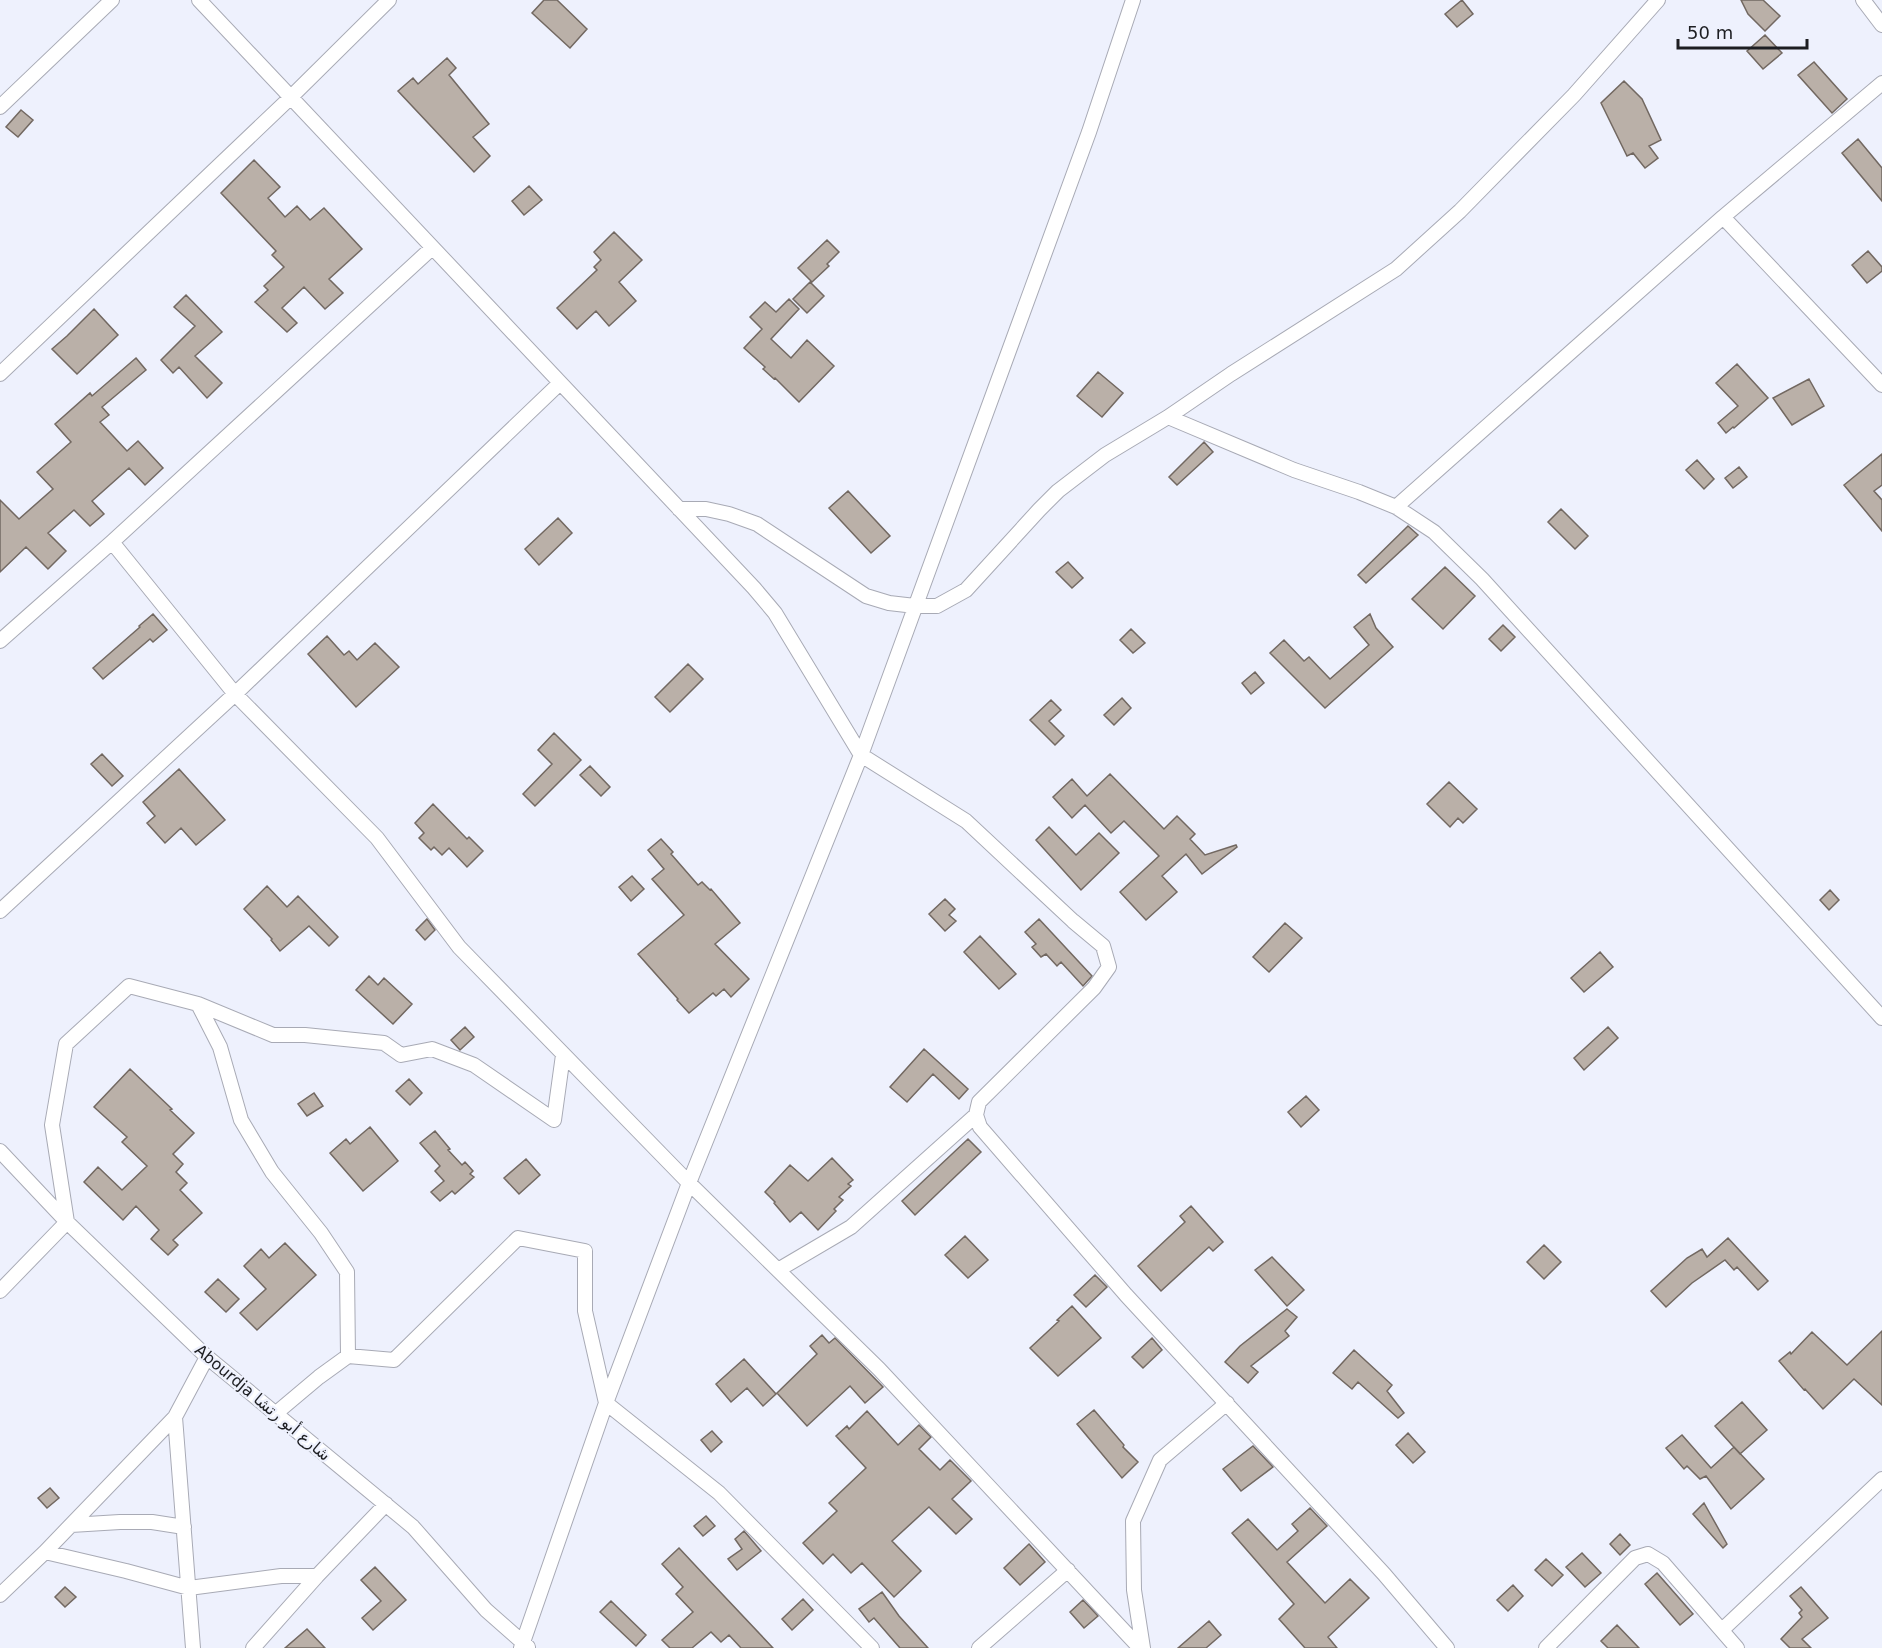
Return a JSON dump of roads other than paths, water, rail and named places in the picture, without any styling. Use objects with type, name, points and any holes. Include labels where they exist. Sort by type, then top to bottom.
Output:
[{"type":"street","points":[[0,107],[112,0]]},
{"type":"street","points":[[199,0],[754,588],[775,613],[861,755],[966,821],[1103,946],[1109,967],[1094,988],[979,1102],[976,1115],[980,1127],[1126,1295],[1384,1574],[1447,1648]]},
{"type":"street","points":[[0,374],[290,98],[389,0]]},
{"type":"street","points":[[525,1646],[606,1403],[689,1183],[861,755],[1089,132],[1133,0]]},
{"type":"street","points":[[679,509],[706,509],[758,524],[866,596],[889,603],[937,606],[966,590],[1058,491],[1105,455],[1168,417],[1396,268],[1460,211],[1501,170],[1574,95],[1658,0]]},
{"type":"street","points":[[1863,0],[1882,25]]},
{"type":"street","points":[[1396,507],[1723,217],[1882,83]]},
{"type":"street","points":[[1723,217],[1879,377]]},
{"type":"street","points":[[0,640],[112,542],[432,248]]},
{"type":"street","points":[[0,911],[235,694],[560,383]]},
{"type":"street","points":[[1168,417],[1294,470],[1396,507],[1434,532],[1461,557],[1882,1018]]},
{"type":"street","points":[[112,542],[235,694],[376,838],[459,948],[689,1183],[879,1369],[1141,1648]]},
{"type":"street","points":[[0,1291],[67,1222],[52,1125],[66,1044],[129,986],[198,1004],[273,1035],[305,1035],[384,1043],[401,1055],[432,1049],[474,1065],[554,1120],[563,1055]]},
{"type":"street","points":[[198,1004],[220,1047],[242,1120],[272,1172],[321,1233],[347,1272],[348,1356]]},
{"type":"street","points":[[778,1270],[851,1227],[976,1115]]},
{"type":"street","name":"Abourdja شارع أبو رتشا","points":[[0,1151],[67,1222],[207,1358],[413,1527],[486,1610],[525,1646]]},
{"type":"street","points":[[275,1414],[348,1356],[394,1360],[518,1238],[585,1251],[585,1311],[606,1403],[719,1493],[872,1648]]},
{"type":"street","points":[[0,1595],[176,1418],[207,1358]]},
{"type":"street","points":[[1141,1648],[1134,1590],[1133,1521],[1160,1460],[1227,1403]]},
{"type":"street","points":[[176,1418],[193,1648]]},
{"type":"street","points":[[1722,1630],[1882,1479]]},
{"type":"street","points":[[253,1648],[317,1576],[386,1504]]},
{"type":"street","points":[[71,1525],[153,1521],[184,1527]]},
{"type":"street","points":[[45,1552],[189,1588],[281,1576],[317,1576]]},
{"type":"street","points":[[1545,1648],[1635,1558],[1648,1554],[1664,1563],[1737,1648]]},
{"type":"street","points":[[980,1648],[1068,1570]]}]
